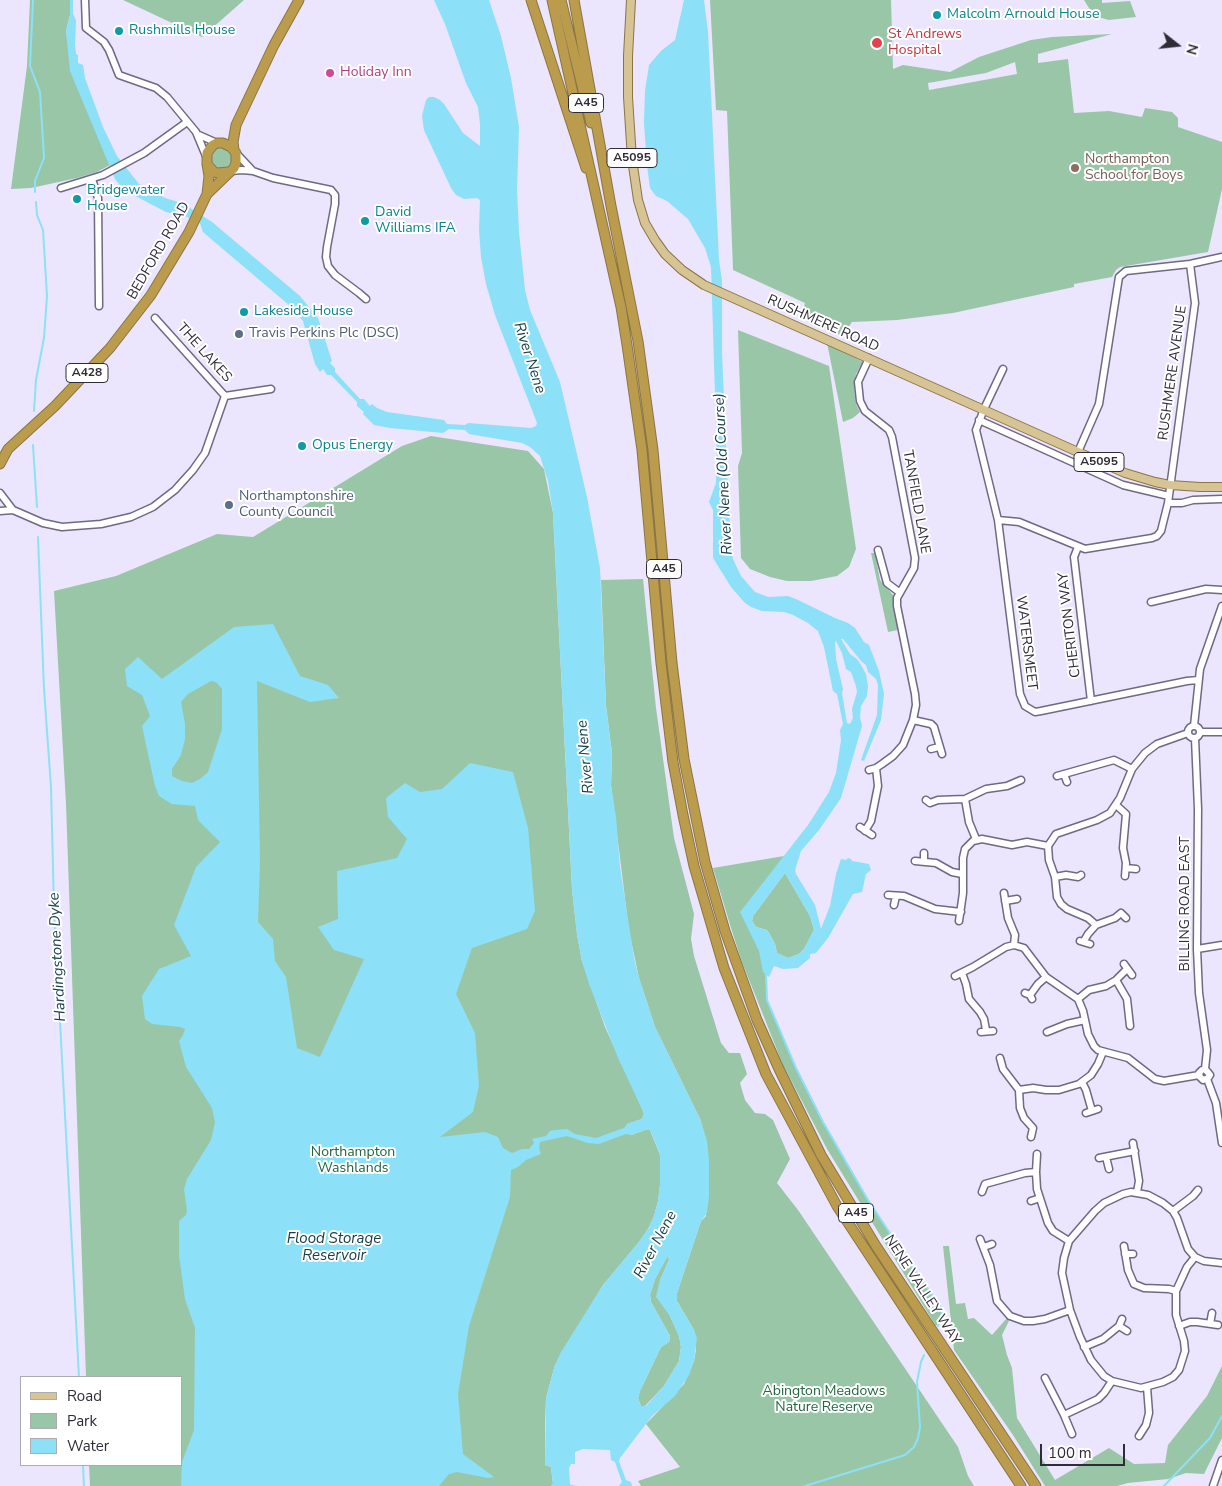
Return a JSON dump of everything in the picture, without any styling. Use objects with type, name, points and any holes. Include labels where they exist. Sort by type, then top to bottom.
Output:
[{"type":"highway","points":[[236,125],[210,149],[207,161],[214,172],[229,172],[236,163],[234,142],[236,125],[274,45],[299,0]]},
{"type":"highway","points":[[531,0],[582,159],[596,194]]},
{"type":"highway","name":"A45","points":[[552,0],[596,194]]},
{"type":"highway","name":"A45","points":[[562,0],[611,206]]},
{"type":"highway","points":[[574,0],[611,206]]},
{"type":"highway","points":[[218,143],[227,144],[235,152]]},
{"type":"highway","name":"BEDFORD ROAD","points":[[207,161],[209,176],[207,194]]},
{"type":"highway","name":"BEDFORD ROAD","points":[[0,464],[4,450],[55,406],[110,348],[151,295],[189,232],[207,194],[229,172]]},
{"type":"highway","name":"NENE VALLEY WAY","points":[[596,194],[621,307],[635,397],[661,663],[673,762],[690,849],[724,968],[766,1074],[837,1206],[1021,1486]]},
{"type":"highway","name":"NENE VALLEY WAY","points":[[611,206],[638,341],[653,450],[672,663],[684,759],[705,862],[736,965],[775,1061],[821,1155],[876,1246],[1036,1486]]},
{"type":"main road","name":"RUSHMERE ROAD","points":[[632,0],[628,56],[628,97],[632,159],[638,200],[649,232],[665,254],[690,276],[708,286],[1126,473],[1155,482],[1200,487],[1222,487]]},
{"type":"street","points":[[85,0],[86,28],[104,42],[119,75],[156,88],[167,97],[198,134],[218,143]]},
{"type":"street","points":[[61,188],[103,175],[128,162],[187,122]]},
{"type":"street","points":[[198,134],[207,161]]},
{"type":"street","points":[[235,152],[253,171]]},
{"type":"street","points":[[229,172],[253,171],[273,178],[331,190],[335,195],[335,204],[327,246],[326,257],[328,266],[335,275],[366,299]]},
{"type":"street","points":[[92,178],[98,198],[99,306]]},
{"type":"street","points":[[1078,452],[1098,410],[1119,276],[1126,271],[1190,264],[1222,257]]},
{"type":"street","name":"RUSHMERE AVENUE","points":[[1078,548],[1090,549],[1152,538],[1157,536],[1163,527],[1195,303],[1190,264]]},
{"type":"street","name":"THE LAKES","points":[[0,510],[12,510],[31,519],[54,526],[76,527],[101,524],[131,517],[153,507],[175,490],[193,470],[205,453],[225,396],[155,318]]},
{"type":"street","name":"TANFIELD LANE","points":[[869,358],[858,382],[860,401],[865,411],[889,430],[892,437],[915,558],[914,568],[899,592]]},
{"type":"street","name":"WATERSMEET","points":[[1003,369],[976,427],[998,520],[1021,700],[1024,706],[1035,712],[1198,680]]},
{"type":"street","points":[[225,396],[271,389]]},
{"type":"street","points":[[979,420],[1115,482],[1137,490],[1182,503],[1192,500],[1222,499]]},
{"type":"street","points":[[0,493],[12,510]]},
{"type":"street","points":[[998,520],[1019,522],[1078,548]]},
{"type":"street","name":"CHERITON WAY","points":[[1078,548],[1074,557],[1092,701]]},
{"type":"street","points":[[872,835],[863,829],[871,821],[878,786],[872,769],[893,756],[903,745],[913,720],[915,694],[897,606],[899,592],[887,584],[884,560],[878,550]]},
{"type":"street","points":[[1151,602],[1206,589],[1222,590]]},
{"type":"street","points":[[1096,925],[1088,918],[1067,909],[1057,898],[1048,846],[1056,834],[1097,820],[1110,813],[1116,805],[1132,769],[1139,759],[1151,748],[1188,733],[1194,726],[1198,680],[1203,658],[1222,606]]},
{"type":"street","points":[[913,720],[934,726],[942,754]]},
{"type":"street","points":[[1194,726],[1200,732]]},
{"type":"street","points":[[1200,732],[1222,732]]},
{"type":"street","points":[[1188,733],[1192,738],[1195,738],[1198,737],[1200,732]]},
{"type":"street","name":"BILLING ROAD EAST","points":[[1195,738],[1198,800],[1197,948],[1199,993],[1207,1050],[1205,1069],[1210,1075],[1207,1079],[1216,1103],[1222,1143]]},
{"type":"street","points":[[931,750],[939,747]]},
{"type":"street","points":[[1057,776],[1114,760],[1132,769]]},
{"type":"street","points":[[1064,774],[1067,782]]},
{"type":"street","points":[[926,800],[930,803],[938,800],[965,800],[986,789],[1007,786],[1021,780]]},
{"type":"street","points":[[965,800],[969,822],[976,839]]},
{"type":"street","points":[[1116,805],[1126,814],[1127,820],[1124,827],[1125,838],[1123,848],[1126,868],[1125,876]]},
{"type":"street","points":[[976,839],[1012,844],[1027,842],[1048,846]]},
{"type":"street","points":[[960,921],[965,849],[976,839]]},
{"type":"street","points":[[924,853],[924,861]]},
{"type":"street","points":[[915,861],[936,863],[952,872],[962,874]]},
{"type":"street","points":[[1126,868],[1136,869]]},
{"type":"street","points":[[1055,878],[1066,875],[1078,877],[1082,874]]},
{"type":"street","points":[[1004,893],[1008,918],[1015,935],[1014,945]]},
{"type":"street","points":[[888,895],[904,896],[935,910],[961,912]]},
{"type":"street","points":[[894,905],[896,896]]},
{"type":"street","points":[[1006,901],[1017,899]]},
{"type":"street","points":[[1085,942],[1088,934],[1096,925],[1115,918],[1121,913],[1126,918]]},
{"type":"street","points":[[955,976],[1006,947],[1014,945],[1024,948],[1046,977],[1078,999],[1091,1041],[1098,1050],[1128,1058],[1155,1079],[1164,1081],[1199,1075],[1205,1069]]},
{"type":"street","points":[[1197,948],[1222,945]]},
{"type":"street","points":[[1078,999],[1089,990],[1106,986],[1128,969]]},
{"type":"street","points":[[962,973],[969,999],[984,1019],[987,1031]]},
{"type":"street","points":[[1029,996],[1046,977]]},
{"type":"street","points":[[1116,980],[1127,1000],[1130,1026]]},
{"type":"street","points":[[1047,1032],[1067,1024],[1085,1020]]},
{"type":"street","points":[[1019,1090],[1033,1088],[1059,1090],[1070,1088],[1091,1075],[1103,1052]]},
{"type":"street","points":[[999,1063],[1011,1082],[1019,1090],[1020,1108],[1024,1118],[1033,1128],[1031,1137]]},
{"type":"street","points":[[1199,1075],[1201,1079],[1207,1079]]},
{"type":"street","points":[[1082,1082],[1092,1111]]},
{"type":"street","points":[[1133,1143],[1139,1181],[1137,1192]]},
{"type":"street","points":[[1109,1169],[1102,1157],[1135,1151]]},
{"type":"street","points":[[1037,1154],[1036,1172],[1040,1198],[1048,1223],[1053,1231],[1070,1241]]},
{"type":"street","points":[[982,1192],[985,1184],[1025,1172],[1036,1172]]},
{"type":"street","points":[[1173,1212],[1198,1190]]},
{"type":"street","points":[[1195,1257],[1187,1267],[1176,1291],[1176,1315],[1185,1351],[1179,1370],[1173,1377],[1163,1382],[1141,1388],[1112,1381],[1098,1370],[1084,1347],[1070,1310],[1062,1273],[1064,1258],[1070,1241],[1085,1221],[1104,1203],[1124,1194],[1130,1192],[1148,1194],[1163,1202],[1178,1218],[1188,1249],[1195,1257],[1204,1261],[1222,1263]]},
{"type":"street","points":[[1193,1196],[1199,1202]]},
{"type":"street","points":[[1031,1201],[1040,1198]]},
{"type":"street","points":[[980,1239],[990,1265],[997,1301],[1010,1316],[1024,1321],[1033,1321],[1045,1319],[1070,1310]]},
{"type":"street","points":[[984,1247],[992,1244]]},
{"type":"street","points":[[1124,1246],[1132,1286],[1176,1291]]},
{"type":"street","points":[[1125,1254],[1133,1254]]},
{"type":"street","points":[[1210,1324],[1212,1313]]},
{"type":"street","points":[[1084,1347],[1103,1339],[1119,1326],[1122,1319]]},
{"type":"street","points":[[1179,1326],[1190,1322],[1218,1325]]},
{"type":"street","points":[[1119,1326],[1127,1331]]},
{"type":"street","points":[[1049,1381],[1072,1434]]},
{"type":"street","points":[[1064,1415],[1098,1399],[1112,1381]]},
{"type":"street","points":[[1146,1387],[1148,1412],[1141,1433],[1151,1434]]},
{"type":"street","points":[[1213,1486],[1222,1460]]},
{"type":"green space","points":[[30,0],[70,0],[70,15],[66,31],[71,67],[110,165],[97,172],[77,178],[31,188],[11,189],[27,66]]},
{"type":"green space","points":[[123,0],[244,0],[202,37]]},
{"type":"green space","points":[[710,0],[891,0],[893,69],[903,65],[950,72],[979,57],[1031,40],[1112,34],[1038,54],[1038,63],[1068,59],[1074,113],[1109,111],[1142,117],[1145,108],[1172,112],[1178,118],[1178,127],[1222,142],[1222,189],[1208,252],[1120,267],[1112,277],[1074,284],[1074,287],[953,313],[897,320],[852,322],[842,336],[801,317],[805,303],[733,270],[727,111],[716,110]],"holes":[[[1015,62],[1017,74],[929,90],[928,83],[986,73]]]},
{"type":"green space","points":[[1084,0],[1102,0],[1102,3],[1130,1],[1136,17],[1109,20],[1094,16]]},
{"type":"green space","points":[[221,147],[229,150],[232,158],[229,166],[221,169],[213,166],[210,158],[213,150]]},
{"type":"green space","points":[[738,330],[829,366],[856,549],[849,567],[837,576],[811,581],[787,581],[750,569],[741,558],[738,466],[742,453]]},
{"type":"green space","points":[[827,343],[863,362],[856,374],[854,389],[856,404],[860,412],[853,418],[843,422]]},
{"type":"green space","name":"Northampton Washlands","points":[[431,436],[528,451],[544,469],[553,513],[572,889],[577,934],[582,961],[605,1027],[644,1113],[642,1119],[627,1124],[631,1135],[650,1130],[660,1155],[662,1170],[654,1216],[639,1242],[603,1285],[555,1365],[546,1398],[545,1426],[545,1465],[551,1467],[553,1484],[551,1486],[90,1486],[89,1466],[182,1466],[182,1376],[86,1376],[66,804],[54,591],[116,576],[217,534],[253,537],[402,446]]},
{"type":"green space","points":[[871,553],[875,553],[880,580],[893,595],[898,630],[888,632]]},
{"type":"green space","name":"Abington Meadows Nature Reserve","points":[[643,579],[656,708],[674,838],[694,914],[691,939],[694,956],[721,1043],[729,1053],[740,1053],[747,1074],[740,1083],[745,1100],[755,1113],[765,1114],[773,1120],[790,1159],[777,1183],[798,1210],[958,1447],[968,1476],[974,1486],[641,1486],[638,1481],[680,1467],[646,1424],[684,1384],[694,1361],[696,1350],[694,1330],[677,1301],[677,1293],[701,1221],[706,1216],[701,1121],[655,1027],[639,978],[629,931],[611,785],[612,753],[606,706],[601,580]]},
{"type":"green space","points":[[784,856],[748,911],[758,938],[766,974],[767,1000],[796,1068],[823,1122],[868,1200],[940,1306],[942,1312],[941,1319],[936,1326],[827,1149],[783,1065],[742,962],[731,928],[713,868]]},
{"type":"green space","points":[[785,873],[810,916],[814,930],[804,949],[799,954],[788,958],[777,953],[775,944],[767,930],[756,927],[752,921],[753,916]]},
{"type":"green space","points":[[943,1246],[949,1246],[956,1304],[965,1303],[968,1319],[974,1318],[992,1335],[1007,1318],[1009,1321],[1002,1335],[1012,1368],[1017,1418],[1055,1480],[1109,1448],[1134,1464],[1165,1463],[1168,1445],[1207,1396],[1222,1366],[1222,1438],[1204,1474],[1186,1473],[1168,1479],[1117,1486],[1045,1486],[1013,1435],[954,1350]]},
{"type":"green space","points":[[668,1255],[669,1260],[660,1280],[670,1316],[679,1336],[681,1347],[679,1361],[664,1386],[645,1406],[641,1406],[638,1398],[640,1391],[661,1347],[669,1342],[670,1336],[651,1302],[650,1295],[655,1279]]},
{"type":"water","name":"Flood Storage Reservoir","points":[[70,0],[73,0],[73,14],[76,20],[75,45],[78,63],[83,65],[85,78],[103,127],[117,156],[139,184],[165,198],[188,205],[212,222],[300,296],[318,318],[332,361],[330,363],[335,368],[335,372],[360,399],[364,399],[370,406],[372,404],[387,412],[444,420],[447,424],[465,425],[468,423],[531,428],[536,426],[537,423],[495,315],[486,284],[479,230],[480,200],[477,198],[464,199],[456,195],[451,188],[424,130],[422,116],[426,100],[429,97],[440,100],[463,133],[480,146],[478,107],[466,83],[445,24],[434,0],[489,0],[501,36],[511,78],[519,127],[517,190],[525,290],[530,310],[560,382],[587,497],[600,568],[606,706],[612,753],[611,785],[620,867],[634,958],[655,1027],[701,1121],[707,1141],[709,1160],[707,1213],[701,1221],[677,1293],[677,1301],[697,1338],[694,1361],[689,1375],[675,1396],[652,1416],[620,1458],[619,1461],[626,1480],[631,1482],[632,1486],[619,1486],[622,1482],[615,1462],[611,1460],[610,1450],[583,1449],[575,1452],[575,1464],[571,1464],[569,1468],[570,1484],[579,1486],[551,1486],[553,1484],[551,1467],[545,1466],[546,1398],[555,1365],[561,1352],[603,1285],[639,1242],[654,1216],[660,1183],[660,1155],[650,1130],[631,1135],[626,1134],[599,1144],[588,1143],[567,1136],[540,1142],[541,1154],[526,1160],[511,1170],[510,1197],[469,1326],[458,1394],[463,1454],[494,1477],[488,1478],[457,1472],[449,1474],[439,1486],[181,1486],[182,1462],[194,1430],[195,1328],[185,1299],[179,1256],[179,1221],[186,1215],[187,1211],[184,1189],[187,1179],[211,1140],[215,1122],[212,1108],[186,1067],[179,1041],[185,1029],[152,1024],[145,1019],[142,996],[159,969],[191,956],[174,925],[196,867],[220,842],[198,820],[195,806],[172,804],[159,796],[155,786],[142,726],[150,716],[142,695],[127,686],[125,669],[138,657],[162,679],[234,627],[273,624],[300,676],[328,685],[339,698],[310,702],[257,681],[260,861],[258,922],[273,939],[275,961],[286,977],[297,1048],[320,1057],[364,959],[334,950],[318,927],[338,919],[337,871],[397,858],[407,839],[388,817],[386,798],[405,783],[420,792],[442,789],[470,763],[513,772],[528,828],[535,911],[527,929],[472,948],[456,994],[475,1033],[479,1086],[473,1112],[440,1137],[485,1132],[498,1137],[503,1148],[512,1153],[522,1149],[529,1149],[534,1143],[532,1139],[546,1136],[550,1131],[567,1129],[575,1134],[596,1138],[642,1119],[644,1113],[618,1058],[589,984],[577,934],[572,889],[553,513],[548,481],[540,456],[522,443],[469,434],[465,430],[449,429],[443,433],[374,425],[357,406],[357,402],[331,375],[327,375],[323,369],[320,372],[315,364],[303,321],[289,305],[203,232],[200,223],[187,217],[166,212],[124,190],[115,179],[70,71],[66,31],[70,15]],"holes":[[[211,681],[216,682],[222,689],[222,729],[208,772],[192,783],[182,781],[172,776],[172,769],[181,755],[185,739],[185,724],[181,702],[188,694]],[[668,1256],[669,1259],[660,1280],[656,1297],[670,1316],[679,1336],[681,1347],[679,1361],[664,1386],[646,1406],[641,1406],[638,1398],[640,1391],[661,1347],[669,1342],[670,1336],[651,1302],[650,1295],[655,1279]]]},
{"type":"water","name":"River Nene (Old Course)","points":[[684,0],[704,0],[708,32],[719,260],[722,281],[722,353],[733,559],[741,576],[755,592],[768,597],[788,596],[855,628],[864,642],[869,645],[879,671],[884,694],[881,720],[864,761],[861,760],[877,715],[878,685],[876,679],[868,672],[866,665],[841,639],[850,654],[861,665],[866,674],[868,686],[867,696],[861,706],[860,717],[862,726],[841,798],[819,830],[801,851],[795,870],[815,905],[821,929],[830,906],[841,859],[846,860],[848,858],[852,861],[869,864],[871,870],[866,874],[862,892],[853,894],[828,938],[816,953],[810,954],[810,958],[798,968],[783,969],[774,966],[769,977],[763,972],[759,951],[740,912],[808,825],[829,792],[836,773],[841,740],[840,730],[843,724],[837,694],[833,691],[824,647],[818,631],[793,615],[784,612],[762,611],[751,607],[731,587],[713,558],[713,510],[709,502],[716,483],[717,458],[711,267],[705,248],[688,219],[667,201],[656,196],[650,188],[647,165],[644,123],[645,91],[649,65],[661,51],[675,40]],"holes":[[[836,641],[842,653],[846,669],[851,672],[856,686],[857,692],[852,709],[853,718],[850,724],[847,723],[843,689],[836,659]],[[785,873],[810,916],[814,930],[804,949],[799,954],[788,958],[777,953],[775,944],[767,930],[756,927],[752,921],[753,916]]]},
{"type":"waterway","name":"Hardingstone Dyke","points":[[33,0],[30,66],[40,92],[44,158],[35,181],[35,192]]},
{"type":"waterway","name":"Hardingstone Dyke","points":[[34,411],[36,380],[44,338],[47,296],[43,230],[37,215],[36,202]]},
{"type":"waterway","name":"Hardingstone Dyke","points":[[33,445],[37,507]]},
{"type":"waterway","name":"Hardingstone Dyke","points":[[38,537],[44,689],[51,787],[54,909],[79,1376]]},
{"type":"waterway","points":[[766,974],[767,1000],[796,1068],[823,1122],[868,1200],[940,1306],[942,1312],[938,1326]]},
{"type":"waterway","points":[[805,1486],[905,1455],[914,1447],[920,1427],[917,1382],[924,1355]]},
{"type":"waterway","points":[[1164,1486],[1210,1438],[1222,1416]]},
{"type":"waterway","name":"Hardingstone Dyke","points":[[83,1466],[84,1486]]},
{"type":"place","name":"Malcolm Arnould House","points":[[937,15]]},
{"type":"place","name":"Rushmills House","points":[[119,31]]},
{"type":"place","name":"St Andrews Hospital","points":[[877,43]]},
{"type":"place","name":"Holiday Inn","points":[[330,73]]},
{"type":"place","name":"Northampton School for Boys","points":[[1075,168]]},
{"type":"place","name":"Bridgewater House","points":[[77,199]]},
{"type":"place","name":"David Williams IFA","points":[[365,221]]},
{"type":"place","name":"Lakeside House","points":[[244,312]]},
{"type":"place","name":"Travis Perkins Plc (DSC)","points":[[239,334]]},
{"type":"place","name":"Opus Energy","points":[[302,446]]},
{"type":"place","name":"Northamptonshire County Council","points":[[229,505]]},
{"type":"water label","name":"River Nene","points":[[529,358]]},
{"type":"water label","name":"River Nene","points":[[586,757]]},
{"type":"water label","name":"River Nene","points":[[656,1245]]}]
